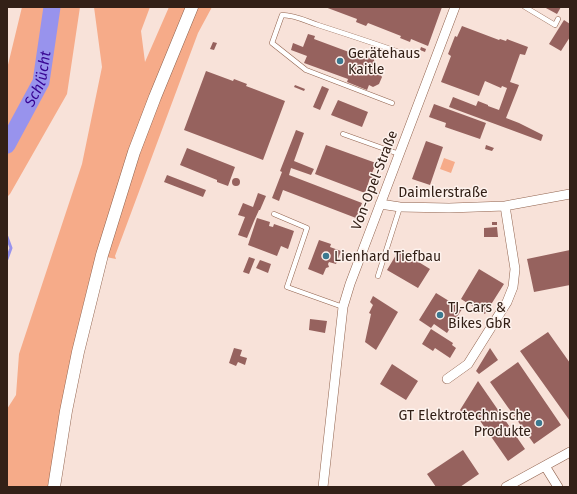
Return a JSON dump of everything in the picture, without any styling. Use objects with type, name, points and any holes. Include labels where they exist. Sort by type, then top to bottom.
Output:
[{"type":"main road","points":[[54,487],[66,411],[78,352],[102,255],[134,152],[192,7]]},
{"type":"street","name":"Von-Opel-Straße","points":[[323,487],[343,307],[350,284],[455,7]]},
{"type":"street","name":"Daimlerstraße","points":[[380,204],[400,207],[449,208],[505,206],[570,194]]},
{"type":"street","name":"Daimlerstraße","points":[[447,379],[468,364],[507,302],[513,287],[514,269],[505,206]]},
{"type":"street","points":[[506,487],[570,452]]},
{"type":"street","points":[[545,466],[558,487]]},
{"type":"lane","points":[[525,7],[555,25],[558,19]]},
{"type":"lane","points":[[392,103],[306,70],[277,48],[272,43],[282,15],[290,15],[370,41],[410,56]]},
{"type":"lane","points":[[343,134],[399,154]]},
{"type":"lane","points":[[378,276],[400,207]]},
{"type":"lane","points":[[274,214],[307,228],[287,287],[343,307]]},
{"type":"shaded area","points":[[22,7],[80,7],[67,94],[7,197],[7,69]]},
{"type":"shaded area","points":[[94,7],[150,7],[141,31],[145,62],[169,7],[186,7],[96,255],[82,310],[59,419],[48,487],[7,487],[7,409],[16,395],[19,354],[82,164],[102,67]]},
{"type":"shaded area","points":[[197,7],[212,7],[198,33],[115,256],[116,259],[106,257],[139,153]]},
{"type":"shaded area","points":[[444,158],[455,162],[451,173],[440,169]]},
{"type":"building","points":[[325,7],[442,7],[428,46],[411,39],[410,42],[400,38],[401,36],[368,23],[366,26],[356,22],[357,19]]},
{"type":"building","points":[[544,7],[561,7],[557,14]]},
{"type":"building","points":[[564,20],[570,24],[570,37],[561,51],[549,44]]},
{"type":"building","points":[[462,26],[499,40],[506,41],[507,39],[528,47],[525,55],[520,54],[510,82],[519,85],[506,118],[543,135],[541,141],[449,107],[453,97],[476,106],[478,101],[499,110],[507,88],[502,86],[501,88],[485,81],[479,96],[441,82],[451,56],[448,54],[455,36],[457,37]]},
{"type":"building","name":"Gerätehaus Kaitle","points":[[308,34],[315,36],[314,39],[357,55],[356,57],[361,59],[368,56],[373,58],[376,65],[374,70],[376,73],[378,71],[382,77],[379,84],[373,87],[369,85],[367,90],[347,82],[348,79],[304,63],[307,56],[291,50],[293,43],[303,47]]},
{"type":"building","points":[[213,42],[217,43],[214,50],[210,49]]},
{"type":"building","points":[[421,47],[426,49],[425,52],[420,50]]},
{"type":"building","points":[[206,71],[233,81],[234,79],[247,84],[246,86],[285,101],[263,160],[184,130]]},
{"type":"building","points":[[295,85],[305,89],[304,91],[294,87]]},
{"type":"building","points":[[322,86],[329,89],[320,110],[313,107]]},
{"type":"building","points":[[338,100],[368,112],[362,127],[331,115]]},
{"type":"building","points":[[434,104],[486,123],[480,139],[445,127],[446,123],[429,117]]},
{"type":"building","points":[[296,130],[304,133],[294,161],[314,169],[311,175],[291,168],[289,175],[362,203],[356,218],[283,190],[279,201],[272,198],[282,172],[280,171]]},
{"type":"building","points":[[426,141],[443,147],[430,185],[412,179]]},
{"type":"building","points":[[326,145],[376,163],[372,173],[375,174],[373,179],[370,178],[365,193],[315,174]]},
{"type":"building","points":[[486,145],[494,148],[492,151],[485,149]]},
{"type":"building","points":[[187,148],[235,167],[228,186],[180,165]]},
{"type":"building","points":[[167,175],[206,190],[203,197],[164,182]]},
{"type":"building","points":[[234,178],[238,178],[240,182],[238,186],[234,186],[232,184],[232,180]]},
{"type":"building","points":[[258,193],[266,196],[247,238],[238,235],[245,217],[238,215],[243,203],[253,207]]},
{"type":"building","points":[[257,218],[270,222],[269,226],[273,227],[274,224],[294,231],[288,249],[281,246],[277,256],[248,245]]},
{"type":"building","points":[[492,222],[497,222],[497,225],[492,225]]},
{"type":"building","points":[[497,227],[498,237],[484,237],[484,228]]},
{"type":"building","name":"Lienhard Tiefbau","points":[[319,240],[331,244],[330,247],[341,251],[336,264],[329,262],[329,267],[326,268],[323,275],[308,269]]},
{"type":"building","points":[[399,250],[430,269],[418,288],[387,270]]},
{"type":"building","points":[[570,250],[570,285],[534,292],[527,259]]},
{"type":"building","points":[[249,257],[255,259],[249,274],[243,272]]},
{"type":"building","points":[[260,260],[271,264],[268,273],[256,268]]},
{"type":"building","points":[[479,269],[504,284],[485,314],[461,299]]},
{"type":"building","name":"TJ-Cars & Bikes GbR","points":[[436,293],[462,309],[447,333],[434,324],[431,328],[419,320]]},
{"type":"building","points":[[373,296],[398,312],[376,350],[365,342],[371,314],[369,313],[373,305],[370,302]]},
{"type":"building","points":[[310,319],[327,321],[325,333],[309,330]]},
{"type":"building","points":[[431,329],[453,343],[452,345],[456,348],[450,358],[435,348],[433,351],[422,344]]},
{"type":"building","points":[[548,332],[570,363],[570,421],[520,351]]},
{"type":"building","points":[[234,348],[242,350],[240,356],[247,358],[245,365],[238,362],[236,366],[229,363]]},
{"type":"building","points":[[490,348],[498,360],[479,374],[476,371]]},
{"type":"building","points":[[518,362],[561,425],[534,444],[490,382]]},
{"type":"building","points":[[392,364],[418,381],[406,400],[380,384]]},
{"type":"building","points":[[478,381],[525,449],[508,461],[476,415],[468,420],[460,410]]},
{"type":"building","points":[[463,450],[479,474],[460,487],[436,487],[427,474]]},
{"type":"waterway","name":"Schlücht","points":[[7,145],[41,82],[52,7]]},
{"type":"waterway","points":[[7,237],[11,248],[7,259]]},
{"type":"place","name":"Gerätehaus Kaitle","points":[[340,61]]},
{"type":"place","name":"Lienhard Tiefbau","points":[[326,256]]},
{"type":"place","name":"TJ-Cars & Bikes GbR","points":[[440,315]]},
{"type":"place","name":"GT Elektrotechnische Produkte","points":[[539,423]]}]
